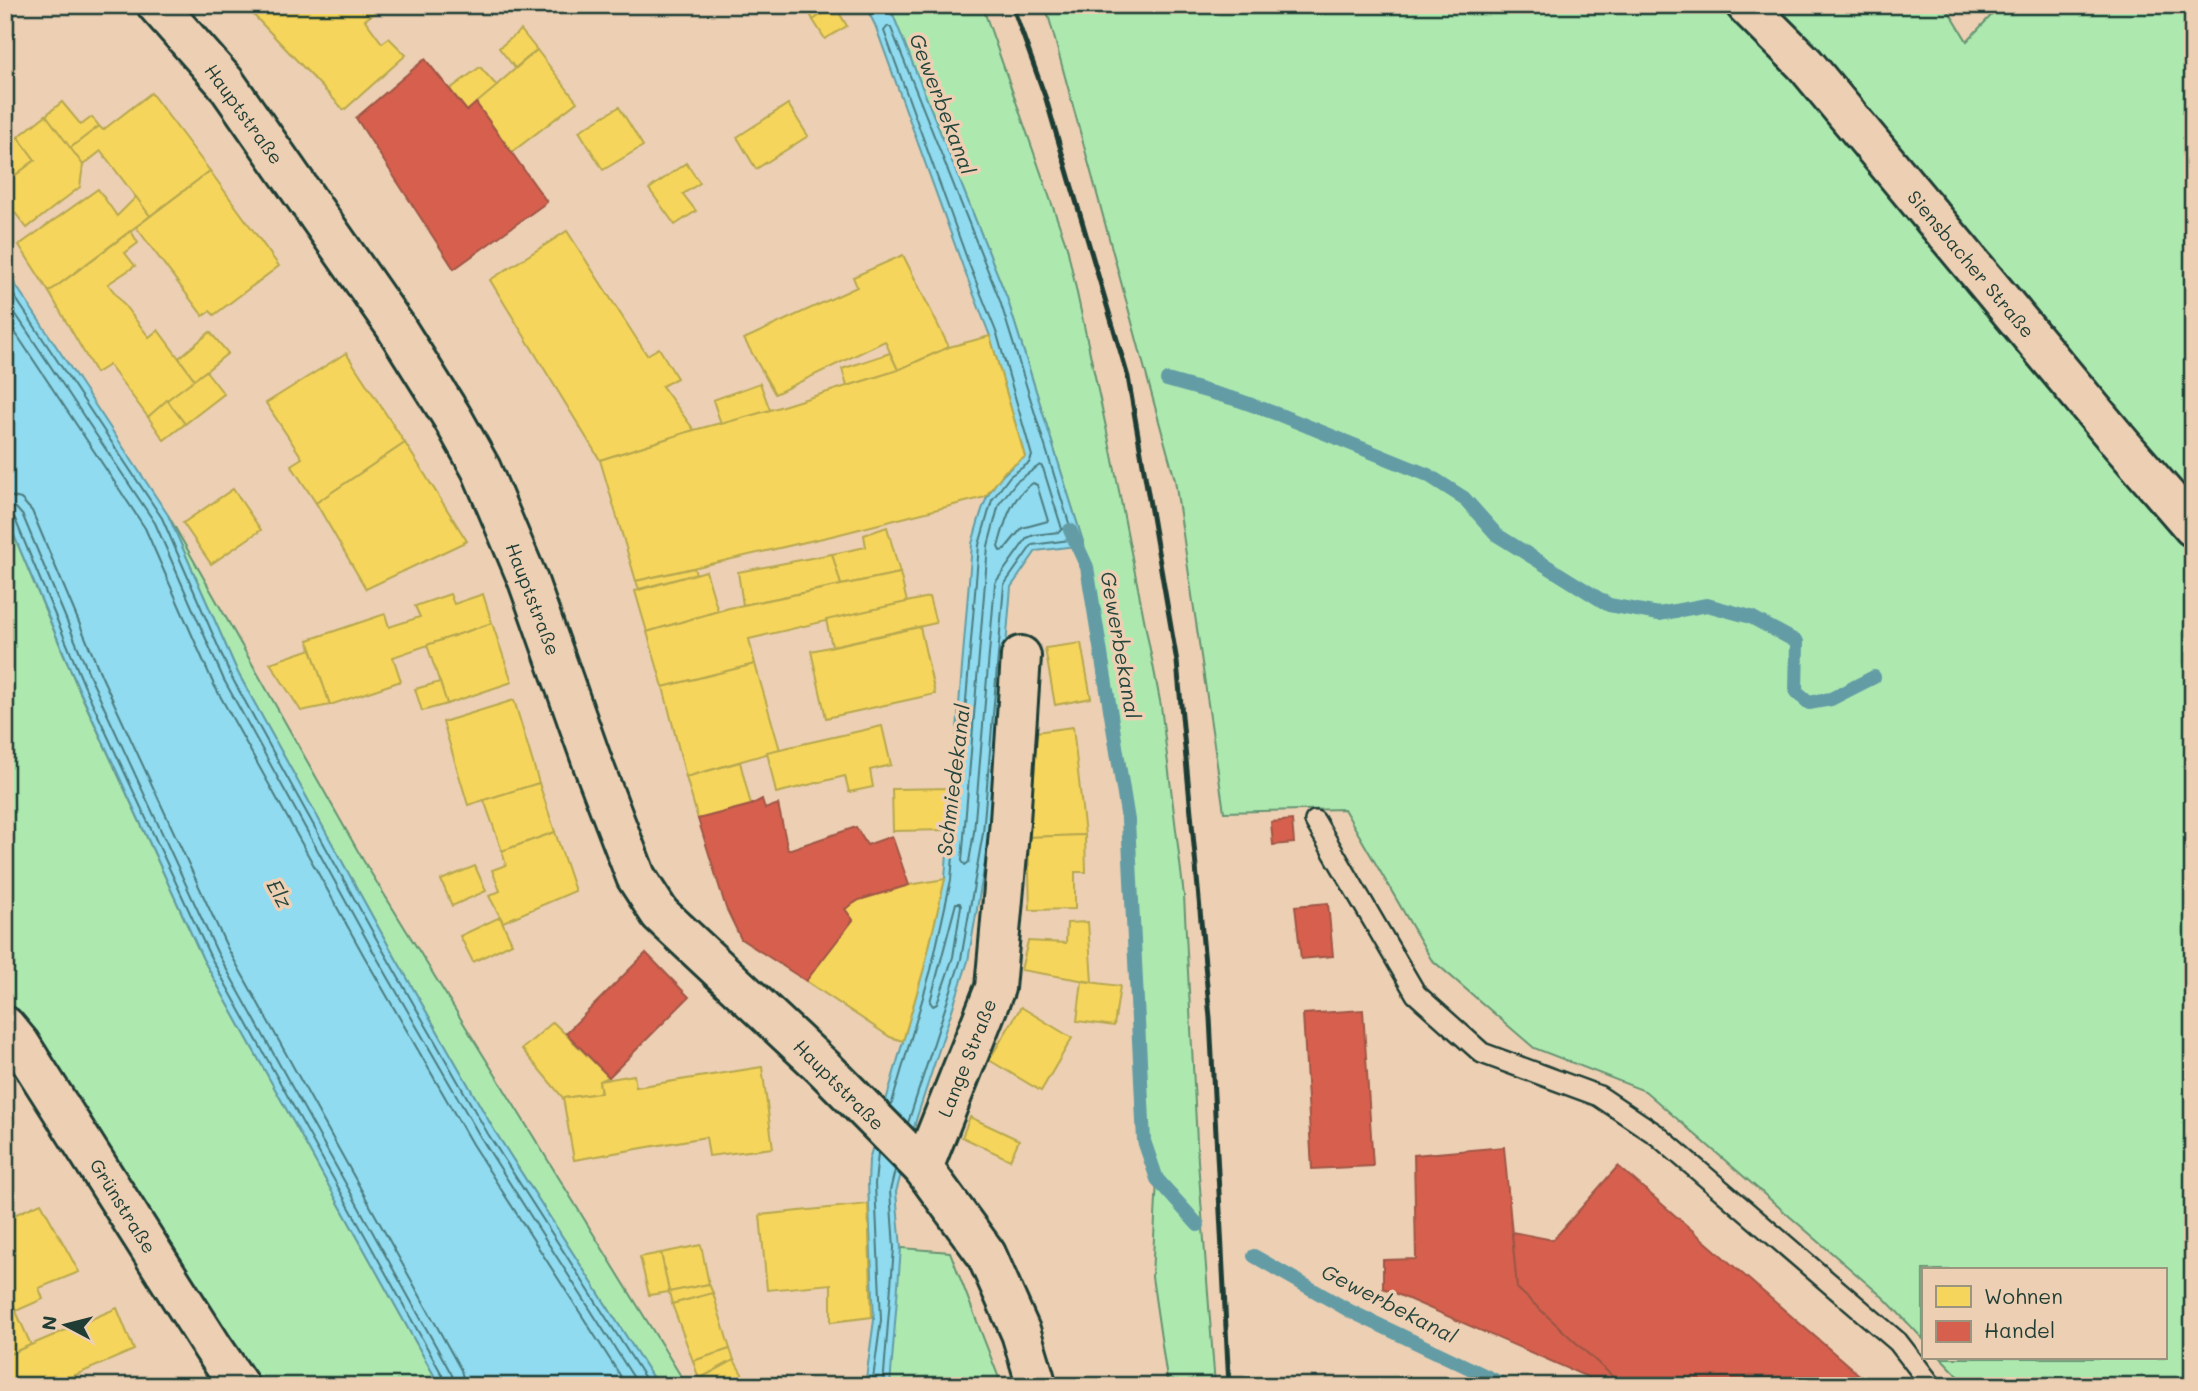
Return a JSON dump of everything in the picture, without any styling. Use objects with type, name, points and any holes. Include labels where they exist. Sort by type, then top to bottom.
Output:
[{"type":"street","name":"Hauptstraße","points":[[157,5],[225,82],[395,326],[470,448],[527,578],[636,877],[660,914],[823,1067],[923,1168]]},
{"type":"street","name":"Siensbacher Straße","points":[[1746,5],[1805,64],[2193,527]]},
{"type":"street","name":"Lange Straße","points":[[923,1168],[995,988],[1021,656]]},
{"type":"street","name":"Grünstraße","points":[[5,1026],[20,1044],[239,1386]]},
{"type":"street","points":[[923,1168],[986,1254],[1021,1333],[1037,1386]]},
{"type":"lane","points":[[1315,821],[1416,994],[1482,1053],[1599,1096],[1657,1135],[1898,1342],[1932,1386]]},
{"type":"green space","points":[[889,5],[982,5],[1067,247],[1112,455],[1161,706],[1184,896],[1198,1161],[1215,1386],[1168,1386],[1152,1277],[1157,1179],[1144,1141],[1128,820],[1084,545],[1007,298]]},
{"type":"green space","points":[[1044,5],[1945,5],[1967,41],[2001,5],[2193,5],[2193,1386],[1968,1386],[1943,1360],[2166,1360],[2166,1268],[1922,1268],[1922,1338],[1885,1299],[1645,1091],[1534,1048],[1431,959],[1344,809],[1224,812],[1175,480]]},
{"type":"green space","points":[[5,514],[78,688],[203,959],[440,1386],[239,1386],[5,1026]]},
{"type":"green space","points":[[168,515],[363,860],[687,1386],[658,1386],[494,1130],[238,673]]},
{"type":"green space","points":[[890,1247],[950,1252],[1002,1386],[876,1386]]},
{"type":"water","name":"Schmiedekanal","points":[[865,5],[889,5],[1007,298],[1084,545],[1036,551],[1011,587],[990,834],[968,961],[917,1117],[896,1192],[901,1248],[890,1386],[865,1386],[874,1320],[869,1160],[924,968],[945,878],[972,544],[989,494],[1002,476],[1025,457],[990,336],[875,25]]},
{"type":"water","name":"Elz","points":[[5,269],[168,515],[238,673],[387,943],[494,1130],[658,1386],[440,1386],[203,959],[78,687],[5,514]]},
{"type":"building: Wohnen","points":[[249,5],[380,5],[382,7],[365,20],[382,43],[389,38],[406,55],[344,110],[247,8]]},
{"type":"building: Wohnen","points":[[416,5],[433,5],[424,13]]},
{"type":"building: Wohnen","points":[[806,5],[838,5],[813,20]]},
{"type":"building: Wohnen","points":[[835,6],[847,26],[825,39],[813,20]]},
{"type":"building: Wohnen","points":[[521,30],[537,50],[515,68],[499,48]]},
{"type":"building: Wohnen","points":[[537,50],[577,102],[512,152],[476,103]]},
{"type":"building: Wohnen","points":[[480,67],[497,86],[467,111],[450,89]]},
{"type":"building: Wohnen","points":[[151,93],[210,171],[150,216],[101,151],[83,165],[70,148],[99,126],[103,130]]},
{"type":"building: Wohnen","points":[[62,102],[81,125],[92,117],[99,126],[70,148],[46,115]]},
{"type":"building: Wohnen","points":[[788,104],[808,136],[756,169],[737,137]]},
{"type":"building: Wohnen","points":[[619,107],[643,146],[603,170],[579,131]]},
{"type":"building: Wohnen","points":[[46,115],[83,165],[80,187],[27,228],[5,200],[5,183],[35,160],[18,137]]},
{"type":"building: Wohnen","points":[[18,137],[35,160],[5,183],[5,147]]},
{"type":"building: Wohnen","points":[[686,163],[700,183],[683,194],[696,211],[675,225],[649,189]]},
{"type":"building: Wohnen","points":[[210,171],[279,266],[214,315],[210,311],[203,316],[136,227]]},
{"type":"building: Wohnen","points":[[98,189],[117,216],[136,197],[150,216],[49,292],[19,245]]},
{"type":"building: Wohnen","points":[[131,231],[138,243],[125,253],[135,266],[108,284],[149,337],[158,330],[195,380],[148,417],[109,365],[96,373],[49,292]]},
{"type":"building: Wohnen","points":[[567,231],[647,355],[659,348],[677,378],[662,386],[694,430],[600,460],[490,280]]},
{"type":"building: Wohnen","points":[[903,255],[949,347],[898,370],[885,341],[775,394],[744,339],[857,287],[853,277]]},
{"type":"building: Wohnen","points":[[210,332],[228,353],[195,380],[179,358]]},
{"type":"building: Wohnen","points":[[990,336],[1025,457],[1005,471],[985,497],[636,581],[600,460],[898,370],[949,347]]},
{"type":"building: Wohnen","points":[[346,353],[405,443],[316,503],[291,465],[302,458],[266,403]]},
{"type":"building: Wohnen","points":[[890,353],[898,370],[847,386],[842,369]]},
{"type":"building: Wohnen","points":[[206,371],[224,394],[185,424],[167,400]]},
{"type":"building: Wohnen","points":[[760,383],[770,410],[721,424],[713,400]]},
{"type":"building: Wohnen","points":[[167,400],[185,424],[164,440],[148,417]]},
{"type":"building: Wohnen","points":[[405,443],[467,541],[366,589],[316,503]]},
{"type":"building: Wohnen","points":[[233,489],[261,530],[211,564],[183,523]]},
{"type":"building: Wohnen","points":[[887,527],[900,573],[841,585],[832,554],[866,547],[864,535]]},
{"type":"building: Wohnen","points":[[832,554],[841,585],[743,605],[738,572]]},
{"type":"building: Wohnen","points":[[694,568],[696,574],[639,589],[636,581]]},
{"type":"building: Wohnen","points":[[706,571],[718,611],[647,632],[635,591]]},
{"type":"building: Wohnen","points":[[900,573],[907,602],[749,639],[755,664],[663,687],[647,632],[729,608]]},
{"type":"building: Wohnen","points":[[450,594],[454,604],[483,594],[492,623],[393,657],[401,681],[330,705],[308,640],[385,614],[389,627],[420,617],[415,606]]},
{"type":"building: Wohnen","points":[[929,597],[936,623],[832,646],[826,620]]},
{"type":"building: Wohnen","points":[[492,623],[512,682],[447,704],[427,645]]},
{"type":"building: Wohnen","points":[[920,627],[935,694],[826,718],[811,651]]},
{"type":"building: Wohnen","points":[[1081,643],[1091,698],[1055,705],[1045,648]]},
{"type":"building: Wohnen","points":[[311,649],[330,705],[301,711],[270,663]]},
{"type":"building: Wohnen","points":[[755,664],[780,750],[686,777],[663,687]]},
{"type":"building: Wohnen","points":[[440,682],[447,704],[422,711],[415,689]]},
{"type":"building: Wohnen","points":[[514,700],[539,783],[468,805],[443,722]]},
{"type":"building: Wohnen","points":[[882,726],[891,765],[870,770],[873,787],[849,792],[845,776],[776,793],[767,752]]},
{"type":"building: Wohnen","points":[[1073,727],[1085,835],[1028,837],[1027,770],[1033,767],[1028,733]]},
{"type":"building: Wohnen","points":[[740,762],[751,805],[698,819],[686,777]]},
{"type":"building: Wohnen","points":[[539,783],[555,832],[502,851],[484,800]]},
{"type":"building: Wohnen","points":[[951,788],[950,830],[893,831],[892,789]]},
{"type":"building: Wohnen","points":[[555,832],[575,891],[503,922],[489,896],[500,891],[492,870],[506,865],[502,851]]},
{"type":"building: Wohnen","points":[[1085,835],[1086,872],[1075,872],[1075,909],[1030,910],[1028,837]]},
{"type":"building: Wohnen","points":[[475,866],[486,891],[452,906],[441,880]]},
{"type":"building: Wohnen","points":[[945,879],[903,1041],[890,1037],[806,981],[853,920],[845,909],[859,900],[909,885]]},
{"type":"building: Wohnen","points":[[500,917],[512,943],[473,962],[460,936]]},
{"type":"building: Wohnen","points":[[1088,922],[1092,982],[1021,970],[1028,941],[1066,943],[1067,923]]},
{"type":"building: Wohnen","points":[[1082,981],[1120,986],[1114,1026],[1077,1021]]},
{"type":"building: Wohnen","points":[[1021,1007],[1072,1038],[1041,1091],[989,1060]]},
{"type":"building: Wohnen","points":[[553,1022],[609,1077],[599,1081],[601,1093],[563,1098],[522,1049]]},
{"type":"building: Wohnen","points":[[762,1067],[773,1148],[709,1156],[706,1137],[574,1160],[563,1098],[601,1093],[599,1081],[634,1075],[636,1087]]},
{"type":"building: Wohnen","points":[[970,1117],[1019,1140],[1010,1160],[962,1137]]},
{"type":"building: Wohnen","points":[[41,1203],[79,1272],[39,1288],[43,1299],[16,1311],[11,1300],[5,1302],[5,1219]]},
{"type":"building: Wohnen","points":[[868,1204],[872,1317],[831,1322],[831,1284],[767,1290],[760,1215]]},
{"type":"building: Wohnen","points":[[701,1245],[709,1284],[669,1292],[661,1253]]},
{"type":"building: Wohnen","points":[[661,1253],[669,1292],[649,1295],[640,1257]]},
{"type":"building: Wohnen","points":[[709,1284],[713,1293],[672,1304],[669,1292]]},
{"type":"building: Wohnen","points":[[713,1293],[730,1349],[693,1361],[672,1304]]},
{"type":"building: Wohnen","points":[[11,1300],[31,1345],[5,1356],[5,1302]]},
{"type":"building: Wohnen","points":[[117,1308],[134,1350],[50,1386],[5,1386],[5,1356]]},
{"type":"building: Wohnen","points":[[730,1349],[734,1360],[699,1379],[693,1361]]},
{"type":"building: Wohnen","points":[[734,1360],[749,1386],[703,1386],[699,1379]]},
{"type":"building: Handel","points":[[425,59],[467,111],[476,103],[547,202],[454,269],[356,118]]},
{"type":"building: Handel","points":[[762,799],[765,809],[778,804],[788,850],[856,827],[867,845],[892,836],[909,885],[859,900],[845,909],[853,920],[806,981],[741,939],[726,908],[698,819],[751,805]]},
{"type":"building: Handel","points":[[1292,820],[1294,843],[1273,845],[1271,822]]},
{"type":"building: Handel","points":[[1328,903],[1333,956],[1301,959],[1295,906]]},
{"type":"building: Handel","points":[[646,953],[689,997],[609,1077],[566,1033]]},
{"type":"building: Handel","points":[[1363,1010],[1373,1166],[1312,1169],[1303,1014]]},
{"type":"building: Handel","points":[[1504,1147],[1517,1288],[1623,1386],[1608,1386],[1383,1288],[1383,1260],[1416,1259],[1414,1155]]},
{"type":"building: Handel","points":[[1618,1166],[1872,1386],[1623,1386],[1517,1288],[1512,1232],[1553,1240]]},
{"type":"waterway","points":[[1167,380],[1280,415],[1428,475],[1464,498],[1497,535],[1609,605],[1659,614],[1707,605],[1751,617],[1797,642],[1796,692],[1809,703],[1831,699],[1874,677]]},
{"type":"waterway","name":"Gewerbekanal","points":[[1070,530],[1087,567],[1128,820],[1144,1141],[1157,1179],[1198,1225]]},
{"type":"waterway","name":"Gewerbekanal","points":[[1254,1256],[1350,1311],[1507,1386]]},
{"type":"railway","points":[[1012,5],[1046,99],[1128,377],[1177,662],[1210,1018],[1229,1386]]}]
